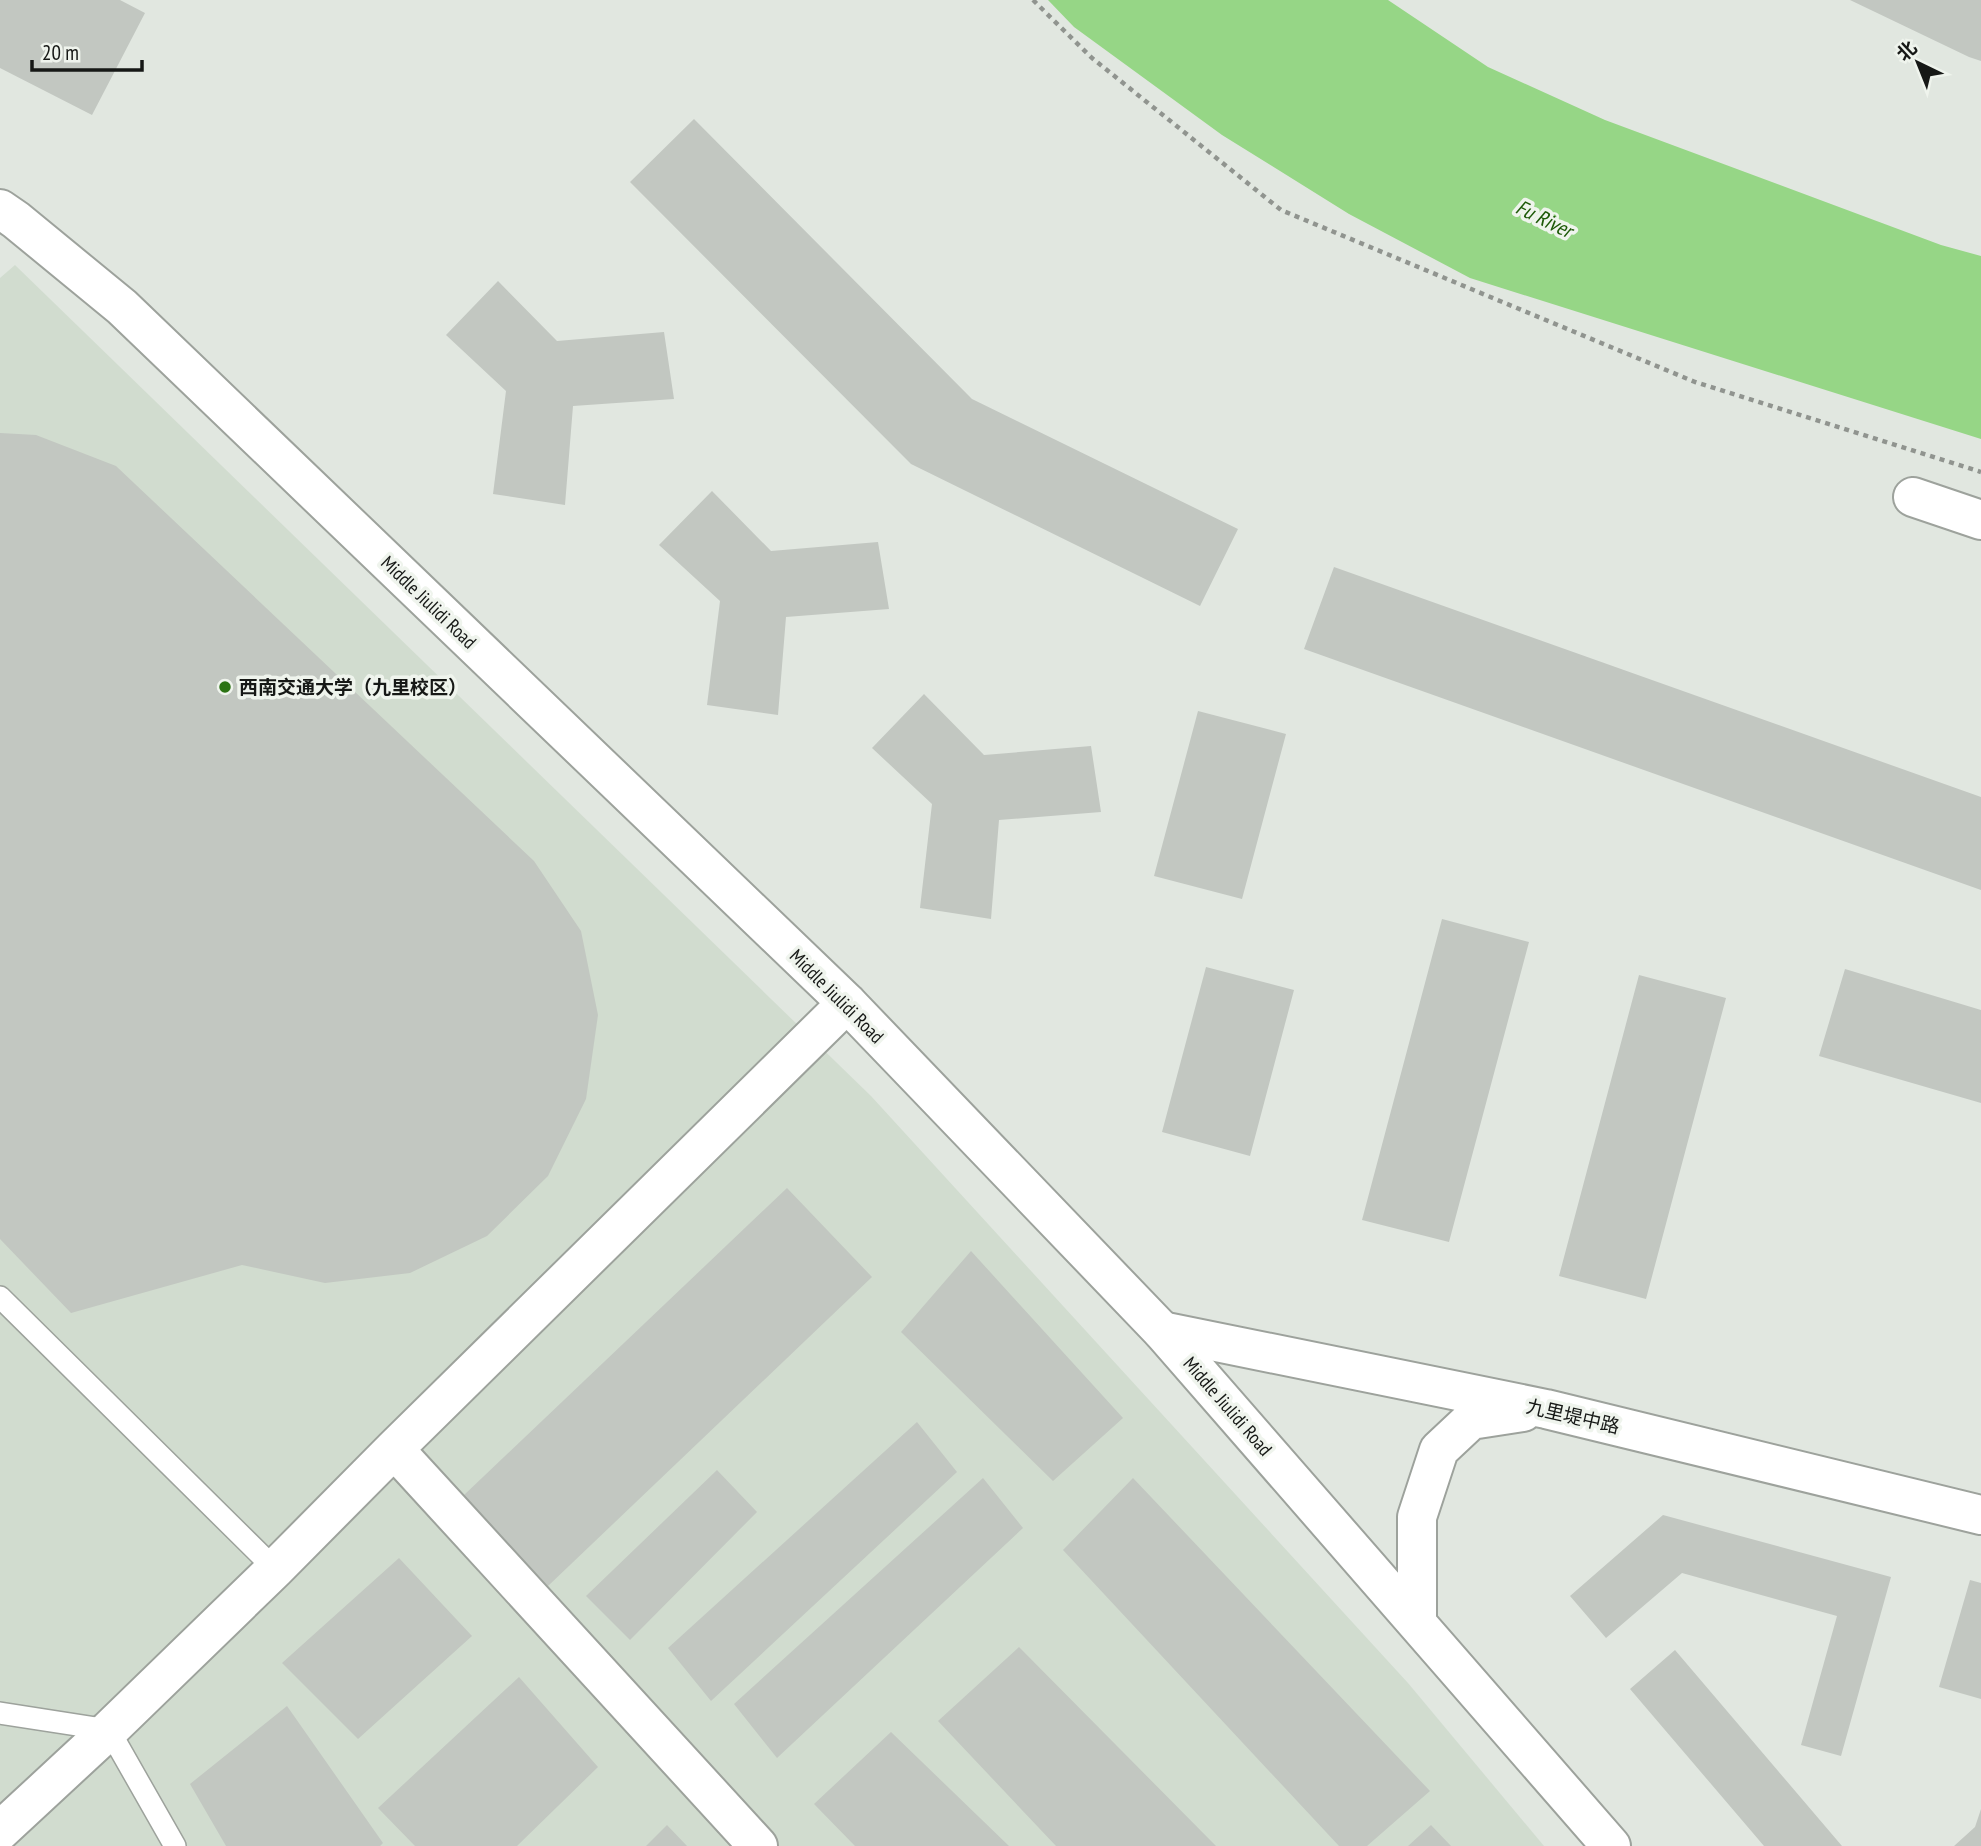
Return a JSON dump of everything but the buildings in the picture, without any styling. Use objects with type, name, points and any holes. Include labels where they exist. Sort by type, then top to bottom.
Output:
[{"type":"street","name":"Middle Jiulidi Road","points":[[0,209],[122,307],[847,1003],[1162,1331],[1611,1846]]},
{"type":"street","points":[[1913,496],[1981,520]]},
{"type":"street","points":[[0,1831],[275,1569],[847,1003]]},
{"type":"street","name":"九里堤中路","points":[[1162,1331],[1546,1409],[1981,1515]]},
{"type":"street","points":[[1417,1621],[1417,1517],[1439,1450],[1471,1420],[1546,1409]]},
{"type":"street","points":[[394,1449],[758,1846]]},
{"type":"lane","points":[[0,1297],[275,1569]]},
{"type":"lane","points":[[0,1713],[109,1730],[175,1846]]},
{"type":"path","points":[[1033,0],[1092,58],[1281,210],[1695,382],[1981,472]]},
{"type":"shaded area","name":"西南交通大学（九里校区）","points":[[15,265],[871,1096],[1408,1683],[1544,1846],[0,1846],[0,278]]},
{"type":"water","name":"Fu River","points":[[1048,0],[1388,0],[1488,67],[1605,120],[1941,245],[1981,256],[1981,439],[1470,278],[1349,214],[1222,135],[1074,27]]},
{"type":"place","name":"西南交通大学（九里校区）","points":[[225,687]]}]
